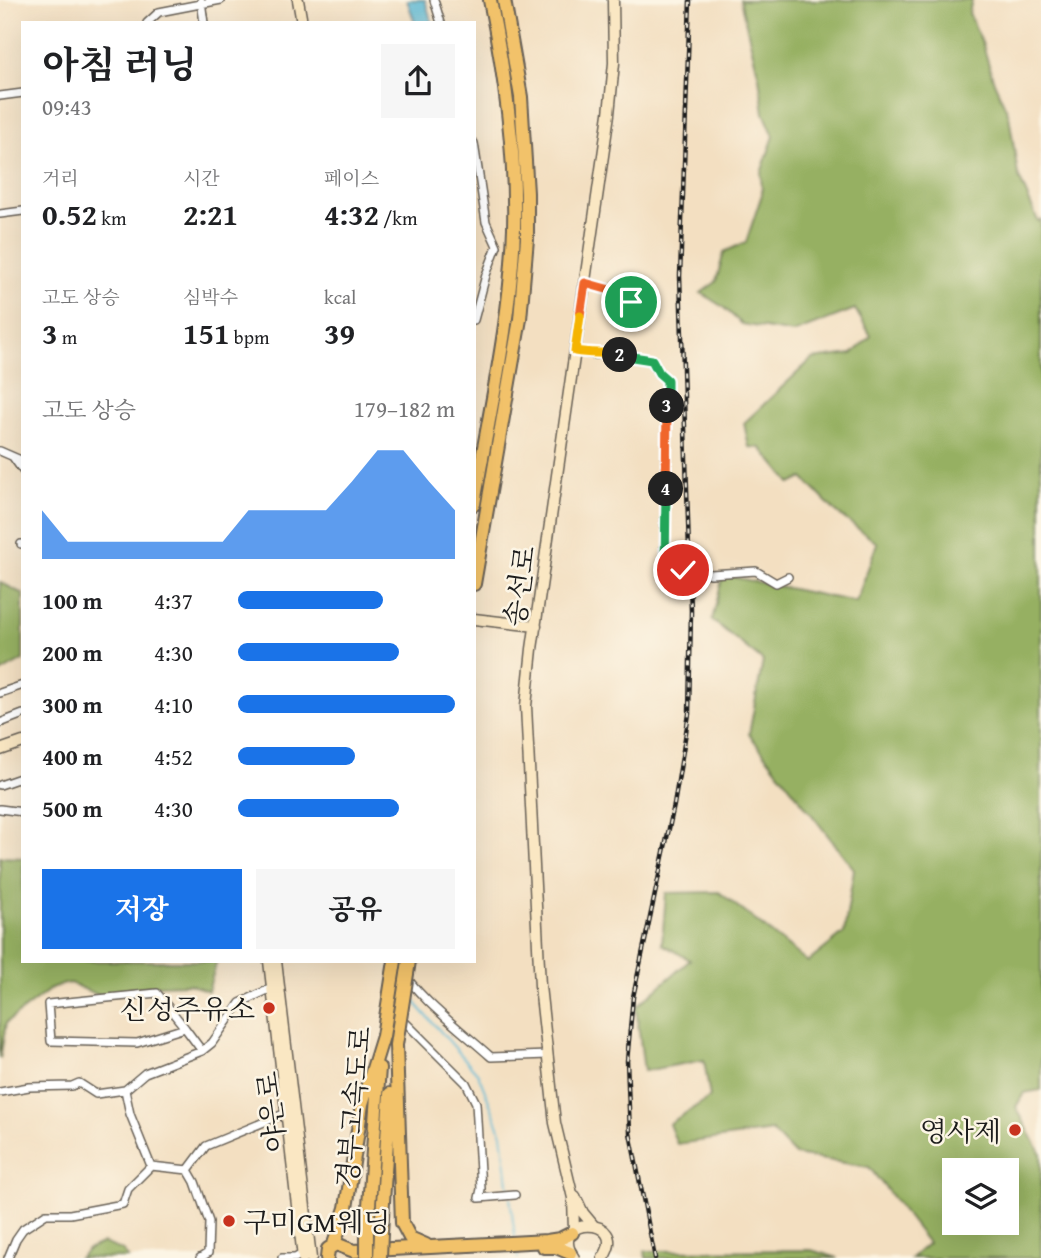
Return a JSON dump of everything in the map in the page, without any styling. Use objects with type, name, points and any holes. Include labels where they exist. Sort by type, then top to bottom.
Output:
[{"type":"highway","points":[[476,493],[501,350],[514,229],[506,91],[490,0]]},
{"type":"highway","points":[[476,572],[520,319],[527,239],[521,97],[504,0]]},
{"type":"highway","name":"경부고속도로","points":[[367,1258],[371,1155],[383,1036],[395,963]]},
{"type":"highway","name":"경부고속도로","points":[[380,1258],[387,1123],[409,963]]},
{"type":"highway","points":[[327,1258],[327,1251],[334,1244],[346,1208],[362,1104],[383,1036]]},
{"type":"highway","points":[[396,1045],[402,1223],[410,1238],[435,1250]]},
{"type":"highway","points":[[528,1245],[554,1240],[573,1232]]},
{"type":"highway","points":[[334,1244],[359,1251],[435,1250]]},
{"type":"highway","points":[[355,1258],[528,1245],[556,1247],[572,1255]]},
{"type":"highway","points":[[420,1258],[435,1250]]},
{"type":"main road","points":[[292,0],[296,21]]},
{"type":"main road","points":[[298,0],[302,21]]},
{"type":"main road","name":"송선로","points":[[569,1179],[555,1123],[541,986],[526,706],[612,89],[615,36],[613,0]]},
{"type":"main road","points":[[476,619],[536,626]]},
{"type":"main road","points":[[0,750],[21,743]]},
{"type":"main road","name":"야은로","points":[[269,963],[275,987],[305,1257]]},
{"type":"main road","name":"야은로","points":[[276,963],[275,987],[286,1113],[305,1257]]},
{"type":"main road","points":[[569,1179],[580,1206],[593,1225]]},
{"type":"main road","points":[[569,1179],[573,1198],[573,1232],[569,1242],[572,1255]]},
{"type":"main road","points":[[573,1232],[583,1225],[593,1225],[601,1229],[607,1237],[608,1249],[603,1258]]},
{"type":"street","points":[[149,21],[159,12],[201,1],[221,0]]},
{"type":"street","points":[[434,0],[440,21]]},
{"type":"street","points":[[201,1],[204,21]]},
{"type":"street","points":[[0,96],[21,93]]},
{"type":"street","points":[[476,156],[486,222],[497,246],[476,312]]},
{"type":"street","points":[[0,214],[21,211]]},
{"type":"street","points":[[585,283],[610,290],[631,302],[647,292]]},
{"type":"street","points":[[575,351],[596,355],[602,352],[652,360],[659,373],[667,380],[664,572],[686,570],[711,574],[756,571],[776,583],[788,577]]},
{"type":"street","points":[[0,451],[21,460]]},
{"type":"street","points":[[12,456],[21,468]]},
{"type":"street","points":[[0,692],[21,686]]},
{"type":"street","points":[[0,723],[21,715]]},
{"type":"street","points":[[0,785],[21,778]]},
{"type":"street","points":[[0,809],[21,812]]},
{"type":"street","points":[[396,963],[431,1004],[491,1058],[548,1055]]},
{"type":"street","points":[[0,1092],[29,1087],[72,1086],[79,1083],[96,1094],[125,1090],[145,1073],[202,1051],[212,1044],[240,1003],[275,987]]},
{"type":"street","points":[[380,991],[397,1013],[466,1083],[476,1103],[481,1189],[479,1198],[515,1195]]},
{"type":"street","points":[[185,1028],[137,1044],[51,1041],[48,1004],[157,993],[185,1028],[202,1051]]},
{"type":"street","points":[[125,1090],[130,1114],[151,1166]]},
{"type":"street","points":[[188,1170],[206,1146],[286,1113]]},
{"type":"street","points":[[151,1166],[188,1170]]},
{"type":"street","points":[[8,1258],[16,1239],[34,1221],[46,1214],[70,1214],[123,1204],[128,1189],[151,1166]]},
{"type":"street","points":[[188,1170],[209,1222],[210,1255],[200,1258]]},
{"type":"street","points":[[282,1258],[305,1257]]},
{"type":"green space","points":[[740,0],[972,0],[969,13],[1009,115],[1018,175],[1038,221],[1041,220],[1041,1090],[1024,1093],[1016,1107],[1041,1154],[1041,1258],[911,1258],[928,1243],[869,1167],[795,1155],[772,1131],[677,1144],[669,1124],[710,1097],[704,1060],[644,1071],[636,1007],[690,960],[662,944],[666,893],[719,892],[808,962],[844,933],[854,869],[749,734],[763,661],[712,620],[723,575],[856,602],[877,543],[836,512],[803,478],[791,484],[761,448],[749,447],[744,423],[812,359],[852,354],[871,336],[855,309],[793,333],[742,324],[723,307],[701,293],[716,282],[724,252],[746,242],[762,194],[761,173],[774,136],[764,113],[759,77]]},
{"type":"green space","points":[[0,582],[21,593],[21,661],[0,673]]},
{"type":"green space","points":[[0,857],[21,858],[21,963],[216,963],[208,991],[189,984],[158,985],[100,996],[70,983],[53,987],[6,1023],[0,1059]]},
{"type":"green space","points":[[103,1243],[122,1250],[128,1258],[79,1258],[87,1250]]},
{"type":"green space","points":[[811,1250],[838,1258],[646,1258],[645,1251]]},
{"type":"water","points":[[407,0],[425,0],[431,21],[414,21]]},
{"type":"waterway","points":[[409,993],[478,1074],[502,1134],[509,1192]]},
{"type":"waterway","points":[[510,1197],[515,1237]]},
{"type":"waterway","points":[[516,1249],[518,1258]]},
{"type":"railway","points":[[655,1258],[630,1133],[627,1061],[633,997],[674,805],[689,714],[691,611],[680,276],[690,0]]},
{"type":"place","name":"신성주유소","points":[[269,1008]]},
{"type":"place","name":"영사제","points":[[1015,1130]]},
{"type":"place","name":"구미GM웨딩","points":[[229,1221]]},
{"type":"route","points":[[631,302],[610,290],[585,283],[575,351],[596,355],[602,352],[652,360],[659,373],[667,380],[664,572],[683,570]]}]
